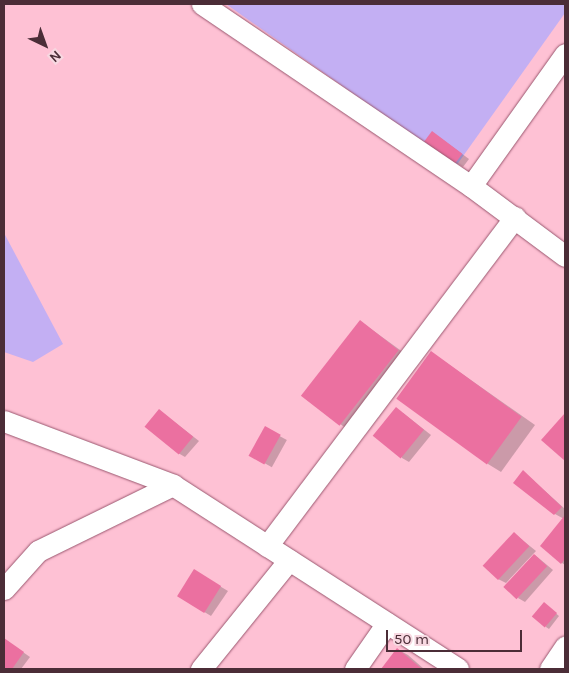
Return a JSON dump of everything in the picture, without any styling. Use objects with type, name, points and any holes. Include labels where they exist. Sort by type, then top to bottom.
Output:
[{"type":"street","points":[[202,4],[471,186],[565,256]]},
{"type":"street","points":[[471,186],[565,54]]},
{"type":"street","points":[[267,546],[515,217]]},
{"type":"street","points":[[4,421],[173,485],[458,669]]},
{"type":"street","points":[[4,589],[38,551],[173,485]]},
{"type":"street","points":[[201,669],[289,560]]},
{"type":"street","points":[[355,669],[387,623]]},
{"type":"street","points":[[550,669],[565,647]]},
{"type":"shaded area","points":[[226,4],[565,4],[565,13],[456,166]]},
{"type":"shaded area","points":[[4,233],[63,344],[33,362],[4,352]]},
{"type":"building","points":[[432,131],[462,154],[455,164],[424,141]]},
{"type":"building","points":[[360,320],[399,350],[340,426],[301,396]]},
{"type":"building","points":[[431,351],[522,417],[487,465],[396,399]]},
{"type":"building","points":[[396,407],[424,430],[401,458],[373,436]]},
{"type":"building","points":[[159,409],[193,437],[179,455],[145,427]]},
{"type":"building","points":[[565,413],[565,461],[541,440]]},
{"type":"building","points":[[265,426],[281,435],[264,464],[249,456]]},
{"type":"building","points":[[523,470],[562,507],[554,515],[513,483]]},
{"type":"building","points":[[565,515],[565,559],[561,564],[540,546]]},
{"type":"building","points":[[514,532],[529,546],[498,580],[483,566]]},
{"type":"building","points":[[534,554],[547,566],[516,599],[503,587]]},
{"type":"building","points":[[194,569],[221,586],[204,613],[177,596]]},
{"type":"building","points":[[544,602],[557,613],[545,627],[532,617]]},
{"type":"building","points":[[4,638],[24,652],[12,669],[4,669]]},
{"type":"building","points":[[397,648],[422,669],[381,669]]}]
